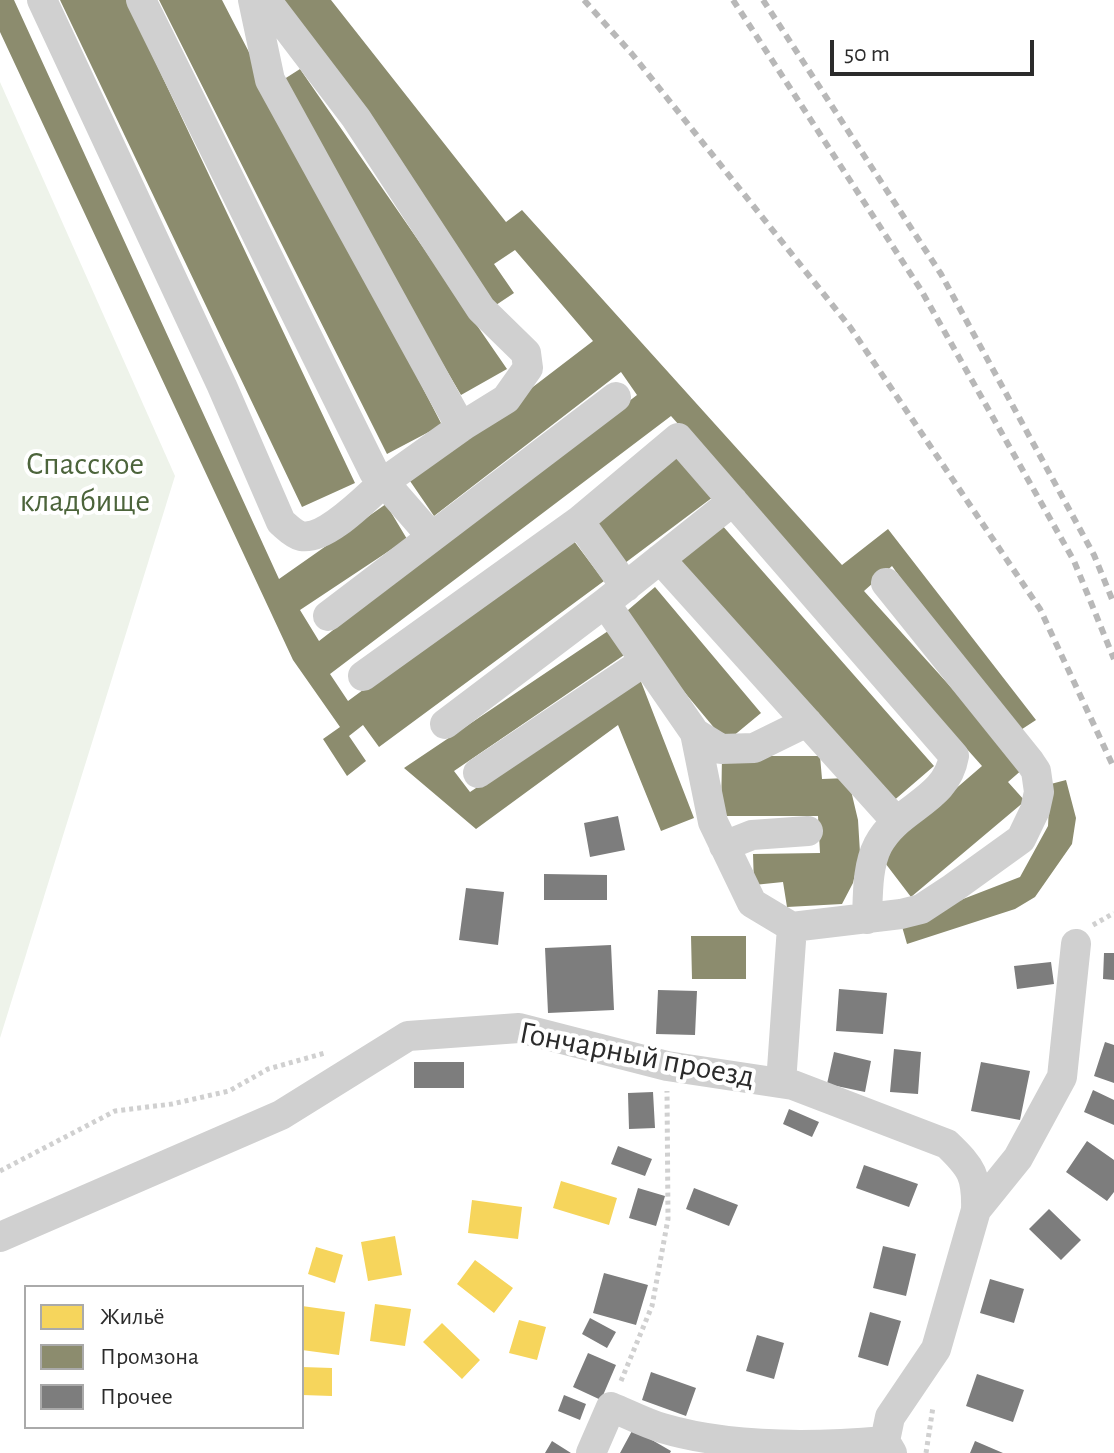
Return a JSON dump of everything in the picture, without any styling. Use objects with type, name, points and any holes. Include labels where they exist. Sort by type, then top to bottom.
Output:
[{"type":"street","points":[[42,0],[222,386],[281,522],[299,536],[309,537],[339,522],[384,482],[506,399],[528,368],[526,353],[481,309],[356,118],[266,0]]},
{"type":"street","points":[[141,0],[374,472],[432,537]]},
{"type":"street","points":[[253,0],[270,80],[461,427]]},
{"type":"street","points":[[328,616],[616,397]]},
{"type":"street","points":[[363,676],[579,521],[678,438],[954,756],[951,773],[939,790],[896,821],[884,835],[873,856],[867,919]]},
{"type":"street","points":[[445,724],[733,501]]},
{"type":"street","points":[[579,521],[645,661],[695,733],[713,822],[752,903],[792,927],[867,919],[921,909],[1021,839],[1035,810],[1039,792],[1036,771],[886,583]]},
{"type":"street","points":[[660,559],[896,821]]},
{"type":"street","points":[[478,773],[645,661]]},
{"type":"street","points":[[695,733],[721,749],[754,748],[807,722]]},
{"type":"street","points":[[724,846],[752,835],[808,831]]},
{"type":"street","points":[[781,1083],[792,927]]},
{"type":"street","points":[[591,1453],[611,1407],[662,1428],[699,1436],[770,1444],[888,1447],[890,1417],[936,1349],[976,1210],[1018,1158],[1062,1077],[1076,944]]},
{"type":"street","name":"Гончарный проезд","points":[[0,1237],[281,1115],[408,1036],[519,1028],[667,1066],[793,1085],[947,1144],[964,1161],[976,1183],[976,1210]]},
{"type":"path","points":[[0,1171],[115,1111],[172,1104],[229,1091],[268,1069],[330,1051]]},
{"type":"path","points":[[611,1407],[652,1306],[668,1219],[667,1066]]},
{"type":"green space","name":"Спасское кладбище","points":[[0,82],[175,476],[0,1038]]},
{"type":"building: Жильё","points":[[561,1181],[617,1198],[609,1225],[553,1208]]},
{"type":"building: Жильё","points":[[472,1200],[522,1207],[518,1239],[468,1233]]},
{"type":"building: Жильё","points":[[395,1236],[402,1275],[368,1281],[361,1242]]},
{"type":"building: Жильё","points":[[316,1247],[343,1255],[335,1283],[308,1274]]},
{"type":"building: Жильё","points":[[475,1260],[513,1288],[494,1313],[457,1284]]},
{"type":"building: Жильё","points":[[375,1304],[411,1309],[405,1346],[370,1341]]},
{"type":"building: Жильё","points":[[304,1306],[345,1312],[339,1355],[304,1350]]},
{"type":"building: Жильё","points":[[519,1320],[546,1327],[537,1360],[509,1353]]},
{"type":"building: Жильё","points":[[442,1323],[480,1360],[462,1379],[423,1342]]},
{"type":"building: Жильё","points":[[304,1367],[332,1368],[332,1396],[304,1395]]},
{"type":"building: Промзона","points":[[0,0],[14,0],[279,579],[386,504],[407,539],[300,610],[319,641],[637,395],[621,372],[434,516],[410,481],[593,341],[515,250],[494,264],[514,293],[493,307],[284,0],[331,0],[506,222],[522,210],[842,565],[888,529],[1036,720],[1013,735],[892,566],[864,591],[1024,768],[1008,782],[1025,801],[911,897],[879,855],[982,766],[671,416],[330,674],[348,701],[571,537],[604,581],[379,747],[363,725],[349,736],[366,761],[347,776],[323,739],[340,727],[293,660],[0,32]]},
{"type":"building: Промзона","points":[[60,0],[126,0],[355,483],[302,507]]},
{"type":"building: Промзона","points":[[159,0],[222,0],[442,425],[387,454]]},
{"type":"building: Промзона","points":[[300,69],[507,369],[461,395],[278,83]]},
{"type":"building: Промзона","points":[[680,454],[713,497],[625,563],[593,520]]},
{"type":"building: Промзона","points":[[721,524],[934,766],[891,803],[678,561]]},
{"type":"building: Промзона","points":[[655,587],[761,713],[726,742],[621,616]]},
{"type":"building: Промзона","points":[[614,627],[630,651],[454,771],[470,792],[640,679],[694,818],[661,831],[618,725],[476,829],[404,768]]},
{"type":"building: Промзона","points":[[722,756],[820,756],[822,779],[848,778],[858,820],[860,853],[853,883],[842,904],[787,907],[783,882],[754,885],[753,854],[820,853],[818,816],[721,816]]},
{"type":"building: Промзона","points":[[1066,780],[1076,818],[1072,844],[1035,897],[1015,909],[907,944],[901,923],[1020,877],[1048,826],[1047,785]]},
{"type":"building: Промзона","points":[[691,936],[746,936],[746,979],[692,979]]},
{"type":"building: Прочее","points":[[618,816],[625,850],[590,857],[584,823]]},
{"type":"building: Прочее","points":[[544,874],[607,875],[607,900],[544,900]]},
{"type":"building: Прочее","points":[[466,888],[504,892],[498,945],[459,940]]},
{"type":"building: Прочее","points":[[611,945],[614,1010],[548,1013],[545,948]]},
{"type":"building: Прочее","points":[[1104,953],[1114,953],[1114,980],[1103,979]]},
{"type":"building: Прочее","points":[[1051,962],[1054,984],[1017,989],[1014,966]]},
{"type":"building: Прочее","points":[[839,989],[887,993],[883,1034],[836,1031]]},
{"type":"building: Прочее","points":[[658,990],[697,991],[695,1035],[656,1034]]},
{"type":"building: Прочее","points":[[1105,1042],[1114,1045],[1114,1083],[1094,1076]]},
{"type":"building: Прочее","points":[[894,1049],[921,1052],[918,1094],[890,1092]]},
{"type":"building: Прочее","points":[[834,1052],[871,1061],[865,1092],[827,1084]]},
{"type":"building: Прочее","points":[[414,1062],[464,1062],[464,1088],[414,1088]]},
{"type":"building: Прочее","points":[[981,1062],[1030,1071],[1020,1120],[971,1111]]},
{"type":"building: Прочее","points":[[1093,1090],[1114,1100],[1114,1125],[1084,1112]]},
{"type":"building: Прочее","points":[[653,1092],[655,1128],[629,1129],[628,1093]]},
{"type":"building: Прочее","points":[[789,1109],[819,1122],[812,1137],[783,1124]]},
{"type":"building: Прочее","points":[[1087,1141],[1114,1160],[1114,1192],[1107,1201],[1066,1172]]},
{"type":"building: Прочее","points":[[618,1146],[652,1159],[645,1176],[611,1164]]},
{"type":"building: Прочее","points":[[864,1165],[918,1184],[909,1207],[856,1188]]},
{"type":"building: Прочее","points":[[638,1188],[665,1196],[656,1226],[629,1218]]},
{"type":"building: Прочее","points":[[694,1188],[738,1205],[729,1226],[686,1209]]},
{"type":"building: Прочее","points":[[1049,1209],[1081,1240],[1061,1260],[1029,1229]]},
{"type":"building: Прочее","points":[[883,1246],[916,1254],[906,1296],[873,1288]]},
{"type":"building: Прочее","points":[[604,1273],[648,1285],[636,1325],[593,1313]]},
{"type":"building: Прочее","points":[[990,1279],[1024,1289],[1014,1323],[980,1313]]},
{"type":"building: Прочее","points":[[870,1312],[901,1321],[888,1366],[858,1357]]},
{"type":"building: Прочее","points":[[590,1318],[616,1332],[607,1348],[582,1334]]},
{"type":"building: Прочее","points":[[757,1335],[784,1343],[774,1379],[746,1371]]},
{"type":"building: Прочее","points":[[588,1353],[616,1365],[601,1400],[573,1387]]},
{"type":"building: Прочее","points":[[651,1372],[696,1388],[686,1416],[642,1400]]},
{"type":"building: Прочее","points":[[977,1374],[1024,1390],[1013,1422],[966,1406]]},
{"type":"building: Прочее","points":[[564,1395],[586,1404],[580,1420],[558,1411]]},
{"type":"building: Прочее","points":[[633,1429],[671,1451],[670,1453],[620,1453]]},
{"type":"building: Прочее","points":[[552,1441],[571,1453],[545,1453]]},
{"type":"building: Прочее","points":[[975,1441],[1003,1453],[970,1453]]},
{"type":"railway","points":[[584,0],[632,54],[850,327],[1040,609],[1114,768]]},
{"type":"railway","points":[[733,0],[921,290],[1074,561],[1114,659]]},
{"type":"railway","points":[[763,0],[941,274],[1094,555],[1114,604]]}]
